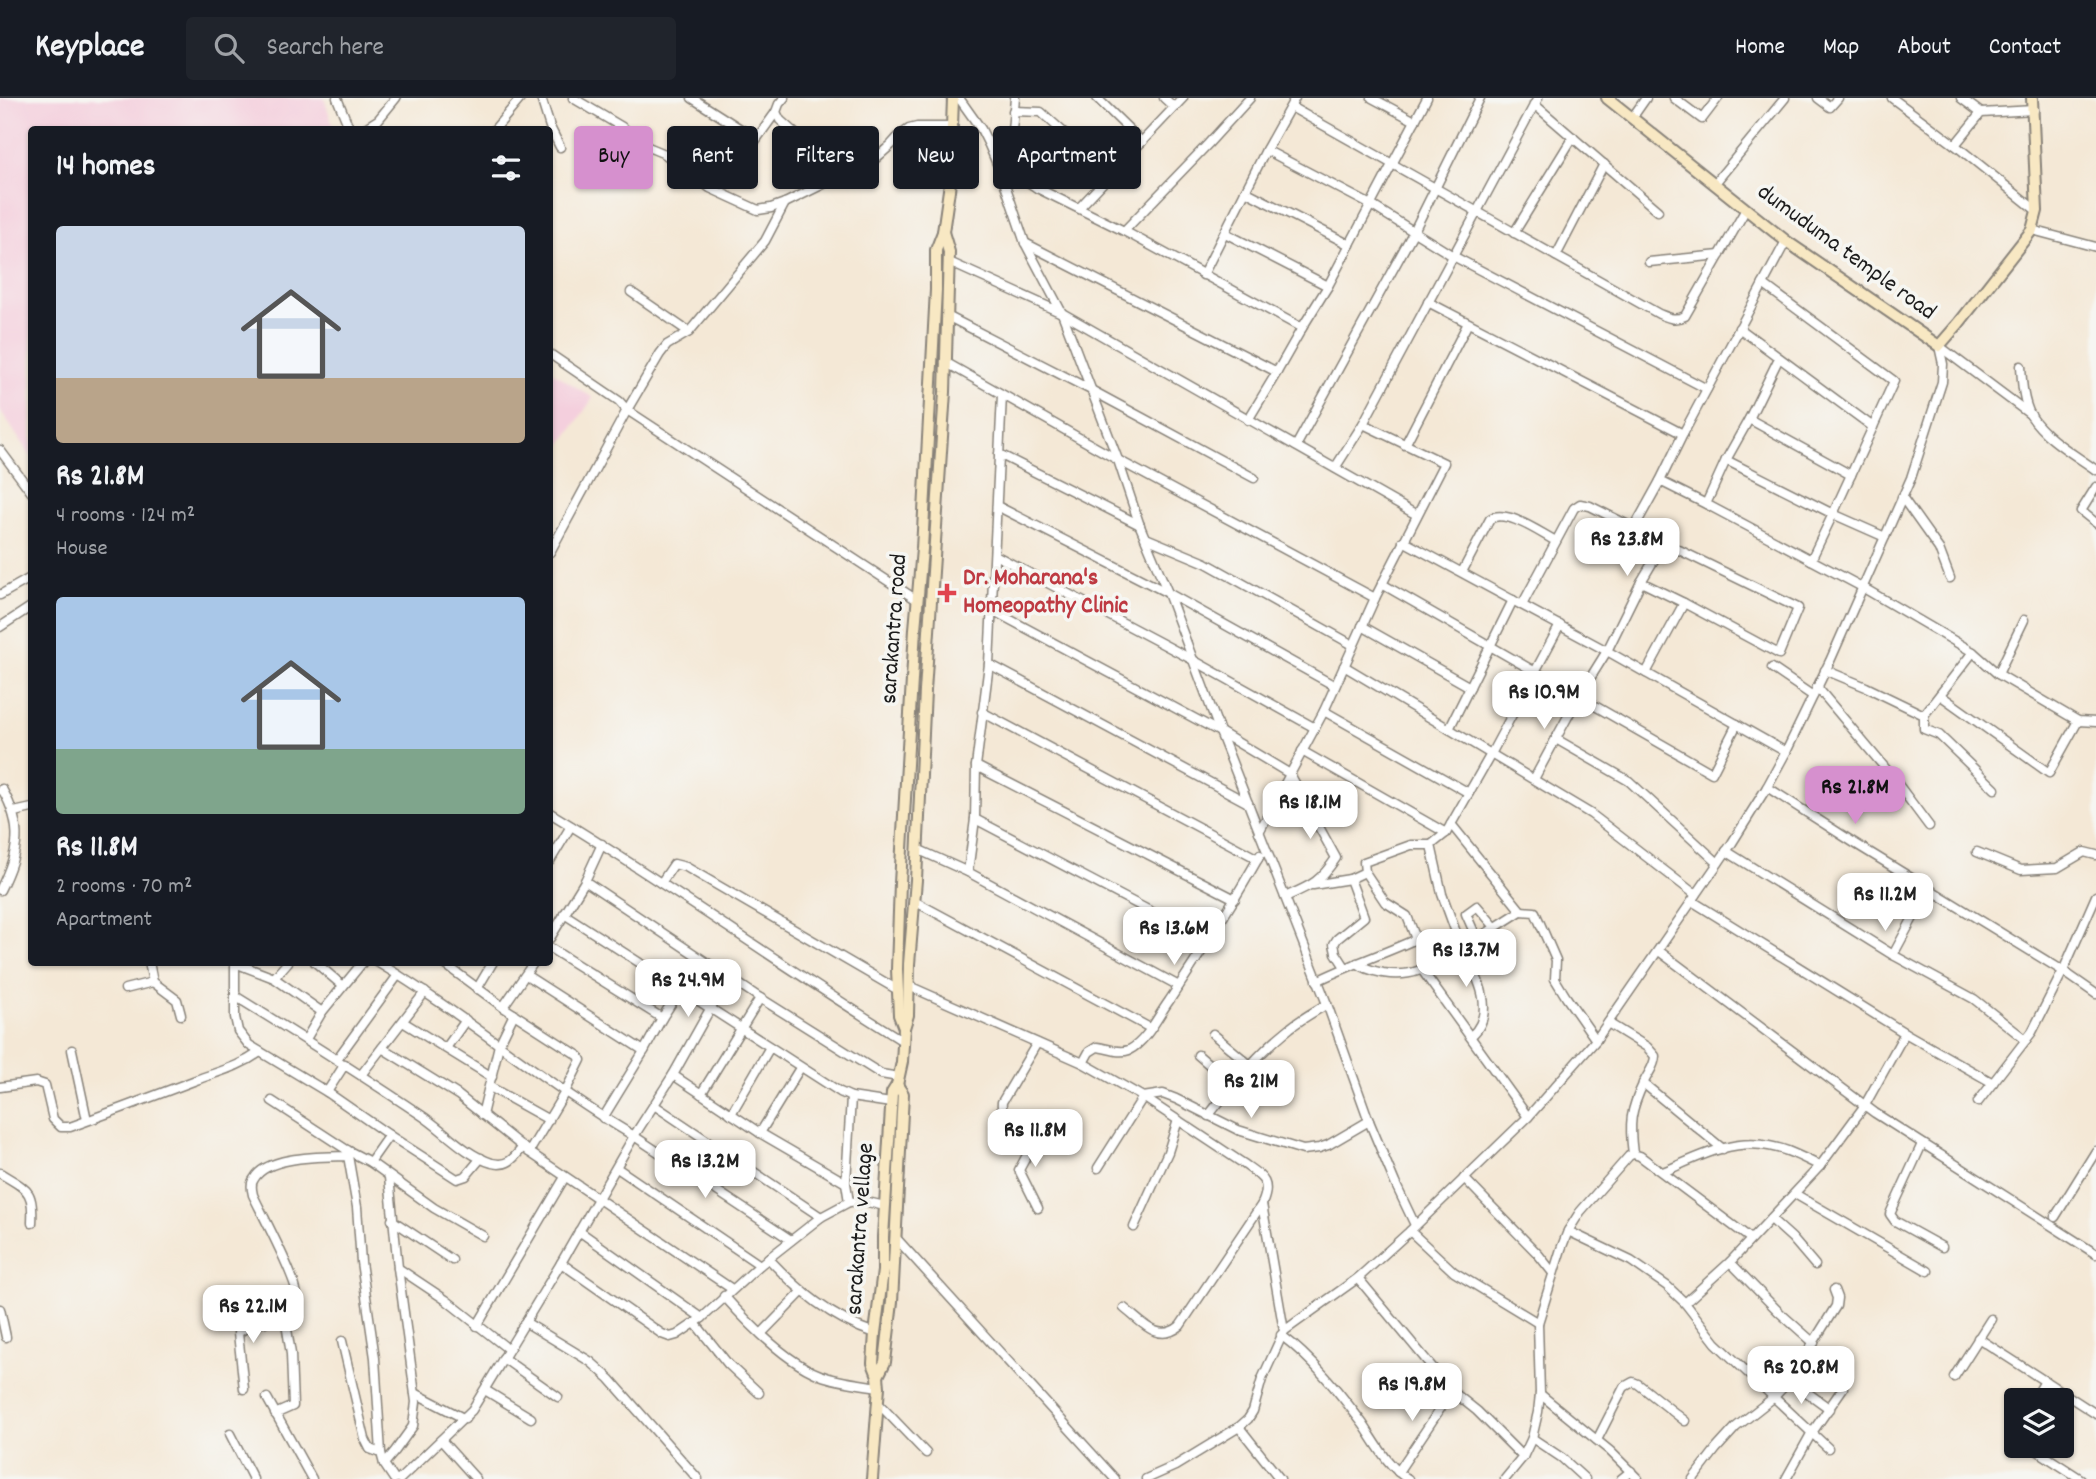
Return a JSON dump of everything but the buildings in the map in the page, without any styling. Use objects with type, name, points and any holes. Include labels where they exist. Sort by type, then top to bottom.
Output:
[{"type":"street","points":[[337,98],[348,126]]},
{"type":"street","points":[[368,126],[378,120],[396,98]]},
{"type":"street","points":[[497,126],[521,98]]},
{"type":"street","points":[[541,98],[550,126]]},
{"type":"street","points":[[573,98],[622,127],[648,147],[666,154],[719,194],[758,210],[785,203],[814,189]]},
{"type":"street","points":[[692,98],[736,126]]},
{"type":"street","points":[[758,137],[784,98]]},
{"type":"street","points":[[956,98],[981,129],[993,152]]},
{"type":"street","name":"sarakantra road","points":[[953,126],[956,98]]},
{"type":"street","points":[[1011,126],[1015,98]]},
{"type":"street","points":[[1097,98],[1142,142],[1183,98]]},
{"type":"street","points":[[1164,98],[1174,107]]},
{"type":"street","points":[[1124,231],[1250,98]]},
{"type":"street","points":[[1203,275],[1295,98]]},
{"type":"street","points":[[1372,98],[1415,121]]},
{"type":"street","points":[[1248,420],[1328,286],[1427,98]]},
{"type":"street","points":[[1296,446],[1414,231],[1480,98]]},
{"type":"street","name":"dumuduma temple road","points":[[1607,98],[1786,241],[1939,345],[2032,230],[2037,211],[2033,104]]},
{"type":"street","points":[[1632,118],[1646,98]]},
{"type":"street","points":[[1674,98],[1702,119],[1718,98]]},
{"type":"street","points":[[1715,183],[1786,98]]},
{"type":"street","points":[[1818,98],[1830,107],[1838,98]]},
{"type":"street","points":[[1892,98],[2037,211]]},
{"type":"street","points":[[1961,98],[1981,113]]},
{"type":"street","points":[[1335,468],[1363,424],[1536,101],[1658,211]]},
{"type":"street","points":[[1955,145],[1981,113],[2033,104]]},
{"type":"street","points":[[1291,107],[1672,319],[1685,316],[1746,209]]},
{"type":"street","points":[[1013,111],[1041,112],[1057,126]]},
{"type":"street","points":[[776,112],[787,126]]},
{"type":"street","points":[[553,133],[560,147]]},
{"type":"street","points":[[1514,233],[1573,137]]},
{"type":"street","points":[[879,156],[893,143]]},
{"type":"street","points":[[1266,150],[1371,205],[1453,256],[1707,389]]},
{"type":"street","points":[[1556,256],[1604,164]]},
{"type":"street","name":"sarakantra road","points":[[903,988],[900,883],[936,303],[936,250],[943,232],[949,189]]},
{"type":"street","points":[[1009,189],[1025,243],[1062,313],[1140,526],[1327,1004],[1369,1121],[1413,1228],[1454,1272],[1538,1323]]},
{"type":"street","points":[[1039,189],[1124,231],[1302,328]]},
{"type":"street","points":[[1079,208],[1097,189]]},
{"type":"street","points":[[1245,191],[1350,245]]},
{"type":"street","points":[[553,546],[627,410],[667,345],[689,332],[765,241],[785,203]]},
{"type":"street","points":[[2032,230],[2095,245]]},
{"type":"street","name":"sarakantra road","points":[[904,1109],[904,1094],[898,1081],[904,1028],[899,1015],[915,901],[925,691],[944,405],[949,251],[943,232]]},
{"type":"street","points":[[1225,233],[1328,286]]},
{"type":"street","points":[[1634,528],[1786,241]]},
{"type":"street","points":[[1025,243],[1277,372]]},
{"type":"street","points":[[1649,262],[1720,255]]},
{"type":"street","points":[[949,262],[1062,313],[1418,515]]},
{"type":"street","points":[[1763,284],[1894,381],[1811,560]]},
{"type":"street","points":[[631,292],[689,332]]},
{"type":"street","points":[[1428,302],[1683,433]]},
{"type":"street","points":[[947,316],[1254,478]]},
{"type":"street","points":[[1405,445],[1468,323]]},
{"type":"street","points":[[1739,328],[1873,427]]},
{"type":"street","points":[[1939,345],[2031,415],[2054,440],[2096,470]]},
{"type":"street","points":[[1146,1479],[1175,1466],[1248,1419],[1282,1333],[1358,1278],[1528,1117],[1596,1040],[1659,951],[1767,787],[1825,670],[1911,478],[1942,382],[1943,364],[1939,345]]},
{"type":"street","points":[[553,356],[619,401],[627,410],[917,600]]},
{"type":"street","points":[[1706,504],[1779,358]]},
{"type":"street","points":[[945,362],[1118,460],[1375,598]]},
{"type":"street","points":[[2021,366],[2023,393],[2031,415]]},
{"type":"street","points":[[968,872],[975,819],[976,766],[989,664],[1002,395]]},
{"type":"street","points":[[1749,419],[1852,475]]},
{"type":"street","points":[[1259,832],[1324,711],[1375,598],[1444,463],[1363,424]]},
{"type":"street","points":[[0,450],[28,488]]},
{"type":"street","points":[[999,454],[1140,526]]},
{"type":"street","points":[[1726,460],[1885,537]]},
{"type":"street","points":[[1660,481],[1862,587],[1973,652],[1998,674],[2078,721],[2096,722]]},
{"type":"street","points":[[2096,487],[2081,511],[2096,523]]},
{"type":"street","points":[[1902,497],[1939,549],[1950,578]]},
{"type":"street","points":[[1522,605],[1574,509],[1584,503],[1798,608],[1779,654],[1641,582]]},
{"type":"street","points":[[997,506],[1168,593],[1335,686]]},
{"type":"street","points":[[1462,572],[1494,516],[1502,515],[1516,520],[1556,541]]},
{"type":"street","points":[[1146,538],[1206,563],[1353,645]]},
{"type":"street","points":[[1403,541],[1560,625],[1786,752]]},
{"type":"street","points":[[1534,779],[1607,651],[1664,542]]},
{"type":"street","points":[[995,555],[1315,728]]},
{"type":"street","points":[[0,595],[28,579]]},
{"type":"street","points":[[1382,584],[1712,773],[1737,724]]},
{"type":"street","points":[[1449,729],[1513,600]]},
{"type":"street","points":[[1646,673],[1684,604]]},
{"type":"street","points":[[0,627],[28,609]]},
{"type":"street","points":[[992,610],[1220,732],[1290,774],[1336,858],[1323,877],[1285,897]]},
{"type":"street","points":[[1998,674],[2024,620]]},
{"type":"street","points":[[1431,964],[1416,939],[1407,916],[1385,902],[1365,873],[1364,862],[1411,845],[1431,845],[1446,833],[1560,625]]},
{"type":"street","points":[[1362,626],[1470,687]]},
{"type":"street","points":[[1973,652],[1924,715],[1924,729],[1939,735],[1995,789]]},
{"type":"street","points":[[989,664],[1248,803]]},
{"type":"street","points":[[1344,666],[1591,814],[1694,898],[1905,1033],[1993,1083]]},
{"type":"street","points":[[1772,668],[1815,691],[1891,775],[1929,826]]},
{"type":"street","points":[[1825,670],[1924,715]]},
{"type":"street","points":[[1940,695],[2049,773],[2078,721]]},
{"type":"street","points":[[1324,711],[1469,793]]},
{"type":"street","points":[[982,712],[1258,859]]},
{"type":"street","points":[[1556,739],[1629,780],[1718,863]]},
{"type":"street","points":[[1302,751],[1446,833]]},
{"type":"street","points":[[976,766],[1235,899]]},
{"type":"street","points":[[1767,787],[2096,994]]},
{"type":"street","points":[[0,790],[2,789],[14,812],[17,833],[17,848],[0,890]]},
{"type":"street","points":[[14,812],[28,809]]},
{"type":"street","points":[[553,815],[602,844],[903,1041]]},
{"type":"street","points":[[975,819],[1209,942]]},
{"type":"street","points":[[1451,824],[1521,911]]},
{"type":"street","points":[[553,857],[571,826]]},
{"type":"street","points":[[553,933],[585,881],[602,844]]},
{"type":"street","points":[[1431,845],[1442,894],[1461,946],[1480,985],[1484,1018],[1482,1025],[1471,1036]]},
{"type":"street","points":[[1083,1063],[1097,1047],[1118,1052],[1137,1045],[1209,942],[1265,846]]},
{"type":"street","points":[[917,849],[968,872],[1179,986]]},
{"type":"street","points":[[1726,851],[1893,955],[1974,999],[2026,1040]]},
{"type":"street","points":[[1977,852],[2021,870],[2057,868],[2084,852],[2096,855]]},
{"type":"street","points":[[661,883],[674,864],[686,867],[903,988],[1083,1063],[1143,1097],[1259,1175],[1267,1184],[1262,1204],[1188,1317],[1172,1332],[1160,1334],[1125,1308]]},
{"type":"street","points":[[1310,886],[1350,879],[1365,873]]},
{"type":"street","points":[[1346,967],[1336,953],[1334,944],[1364,917],[1350,879]]},
{"type":"street","points":[[585,881],[760,998],[881,1074],[898,1081]]},
{"type":"street","points":[[1893,955],[1929,888]]},
{"type":"street","points":[[1978,1102],[2032,1032],[2093,909],[2096,896]]},
{"type":"street","points":[[915,901],[1150,1028]]},
{"type":"street","points":[[1477,939],[1466,914],[1477,906],[1495,928]]},
{"type":"street","points":[[1357,963],[1370,971],[1410,975],[1477,939],[1521,911],[1535,912],[1556,960],[1555,979],[1596,1040]]},
{"type":"street","points":[[564,914],[800,1068],[852,1097],[891,1103]]},
{"type":"street","points":[[1317,981],[1416,939]]},
{"type":"street","points":[[553,950],[662,1018]]},
{"type":"street","points":[[1659,951],[1865,1105],[2096,1254]]},
{"type":"street","points":[[150,966],[153,982],[177,1000],[181,1015]]},
{"type":"street","points":[[235,966],[235,1017],[238,1031],[249,1045],[327,1092],[457,1179],[466,1176],[481,1158]]},
{"type":"street","points":[[245,966],[274,978],[322,1012]]},
{"type":"street","points":[[274,978],[284,966]]},
{"type":"street","points":[[320,966],[343,986]]},
{"type":"street","points":[[306,1039],[322,1012],[360,966]]},
{"type":"street","points":[[384,966],[466,1020],[603,1118],[792,1241]]},
{"type":"street","points":[[235,996],[361,1075],[481,1158],[500,1164],[509,1163],[526,1150],[549,1120],[581,1060],[579,1056],[503,1007],[447,966]]},
{"type":"street","points":[[477,989],[489,966]]},
{"type":"street","points":[[503,1007],[532,966]]},
{"type":"street","points":[[1422,970],[1528,1117]]},
{"type":"street","points":[[327,1092],[341,1062],[398,975]]},
{"type":"street","points":[[526,975],[643,1051]]},
{"type":"street","points":[[400,1479],[465,1419],[485,1390],[634,1136],[673,1075],[728,976]]},
{"type":"street","points":[[125,989],[153,982]]},
{"type":"street","points":[[603,1118],[680,990]]},
{"type":"street","points":[[361,1075],[425,992]]},
{"type":"street","points":[[701,1094],[760,998]]},
{"type":"street","points":[[1208,1116],[1250,1065],[1292,1027],[1327,1004]]},
{"type":"street","points":[[482,1115],[499,1045],[514,1014]]},
{"type":"street","points":[[446,1048],[466,1020]]},
{"type":"street","points":[[403,1022],[492,1077]]},
{"type":"street","points":[[1608,1023],[1647,1047],[1655,1056],[1631,1114],[1629,1124],[1633,1154]]},
{"type":"street","points":[[1685,1303],[1730,1262],[1821,1166],[1865,1105],[1905,1033]]},
{"type":"street","points":[[1213,1034],[1250,1065]]},
{"type":"street","points":[[1037,1043],[1001,1108],[1004,1113],[1063,1138]]},
{"type":"street","points":[[731,1114],[770,1047]]},
{"type":"street","points":[[382,1048],[458,1095],[526,1150],[732,1289]]},
{"type":"street","points":[[72,1050],[87,1121]]},
{"type":"street","points":[[0,1087],[41,1083],[47,1089],[57,1124],[69,1127],[228,1070],[260,1052]]},
{"type":"street","points":[[1198,1055],[1233,1085]]},
{"type":"street","points":[[760,1133],[800,1068]]},
{"type":"street","points":[[673,1075],[760,1133],[846,1183]]},
{"type":"street","name":"sarakantra vellage","points":[[878,1382],[873,1363],[883,1272],[884,1206],[891,1103],[898,1081]]},
{"type":"street","points":[[1643,1083],[1723,1149]]},
{"type":"street","points":[[490,1087],[549,1120]]},
{"type":"street","points":[[1098,1168],[1143,1097],[1163,1094],[1238,1130],[1303,1150],[1328,1145],[1369,1121]]},
{"type":"street","points":[[849,1202],[846,1183],[852,1097]]},
{"type":"street","points":[[272,1101],[348,1153],[370,1162],[434,1208],[483,1236]]},
{"type":"street","points":[[654,1105],[821,1217]]},
{"type":"street","name":"sarakantra vellage","points":[[872,1479],[878,1382],[885,1362],[892,1302],[904,1109]]},
{"type":"street","points":[[1134,1227],[1153,1188],[1178,1120]]},
{"type":"street","points":[[1038,1208],[1019,1170],[1045,1131]]},
{"type":"street","points":[[370,1162],[388,1135]]},
{"type":"street","points":[[1923,1144],[1891,1214],[1895,1221],[1942,1247]]},
{"type":"street","points":[[1662,1172],[1737,1145],[1768,1145],[1821,1166]]},
{"type":"street","points":[[2055,1217],[2096,1151]]},
{"type":"street","points":[[244,1389],[238,1334],[248,1326],[285,1317],[297,1301],[298,1292],[253,1195],[251,1185],[261,1170],[273,1165],[308,1157],[348,1153]]},
{"type":"street","points":[[348,1153],[375,1358],[381,1453],[384,1464],[394,1479]]},
{"type":"street","points":[[1505,1479],[1532,1438],[1540,1394],[1538,1323],[1568,1231],[1585,1205],[1629,1156],[1640,1156],[1751,1239]]},
{"type":"street","points":[[617,1168],[760,1265]]},
{"type":"street","points":[[0,1174],[29,1194],[33,1203],[32,1223]]},
{"type":"street","points":[[384,1464],[413,1426],[416,1402],[392,1220],[389,1177]]},
{"type":"street","points":[[477,1326],[565,1177]]},
{"type":"street","points":[[1464,1178],[1553,1273]]},
{"type":"street","points":[[1795,1194],[1928,1271]]},
{"type":"street","points":[[561,1263],[670,1337],[699,1321],[768,1258],[821,1217],[849,1202],[863,1200],[884,1206]]},
{"type":"street","points":[[1262,1204],[1282,1333],[1314,1363],[1398,1472],[1408,1479]]},
{"type":"street","points":[[1771,1219],[1815,1265]]},
{"type":"street","points":[[392,1220],[452,1260]]},
{"type":"street","points":[[579,1231],[699,1321],[728,1364],[759,1392]]},
{"type":"street","points":[[1568,1231],[1651,1273],[1685,1303],[1716,1343],[1828,1448]]},
{"type":"street","points":[[895,1238],[1115,1479]]},
{"type":"street","points":[[768,1258],[802,1292],[834,1314],[875,1333]]},
{"type":"street","points":[[1730,1262],[1814,1343]]},
{"type":"street","points":[[398,1268],[446,1300],[505,1354],[558,1397]]},
{"type":"street","points":[[1358,1278],[1451,1391],[1486,1420],[1522,1457]]},
{"type":"street","points":[[1693,1479],[1736,1427],[1773,1398],[1790,1380],[1836,1306],[1834,1290]]},
{"type":"street","points":[[761,1334],[802,1292]]},
{"type":"street","points":[[724,1296],[761,1334],[810,1371],[823,1377],[878,1382]]},
{"type":"street","points":[[0,1309],[6,1337]]},
{"type":"street","points":[[275,1414],[293,1406],[294,1399],[285,1317]]},
{"type":"street","points":[[1954,1377],[1991,1319]]},
{"type":"street","points":[[525,1322],[591,1362],[610,1379],[698,1479]]},
{"type":"street","points":[[1979,1338],[2096,1414]]},
{"type":"street","points":[[342,1341],[365,1439],[370,1449],[381,1453]]},
{"type":"street","points":[[1790,1380],[1830,1409]]},
{"type":"street","points":[[2041,1388],[2045,1381]]},
{"type":"street","points":[[1597,1440],[1624,1387],[1633,1382],[1685,1421]]},
{"type":"street","points":[[1786,1479],[1811,1434],[1843,1388]]},
{"type":"street","points":[[485,1390],[531,1418]]},
{"type":"street","points":[[1398,1472],[1451,1391]]},
{"type":"street","points":[[415,1393],[465,1419]]},
{"type":"street","points":[[1540,1394],[1597,1440],[1638,1479]]},
{"type":"street","points":[[267,1398],[312,1479]]},
{"type":"street","points":[[877,1403],[926,1453]]},
{"type":"street","points":[[1239,1427],[1280,1479]]},
{"type":"street","points":[[230,1434],[253,1479]]},
{"type":"street","points":[[1532,1438],[1562,1458],[1585,1479]]},
{"type":"street","points":[[441,1440],[475,1479]]},
{"type":"street","points":[[2049,1458],[2081,1479]]},
{"type":"street","points":[[1621,1479],[1631,1471]]},
{"type":"shaded area","points":[[0,98],[324,98],[333,126],[28,126],[28,452],[0,410]]},
{"type":"shaded area","points":[[553,372],[593,398],[553,457]]},
{"type":"place","name":"Dr. Moharana's Homeopathy Clinic","points":[[947,593]]}]
